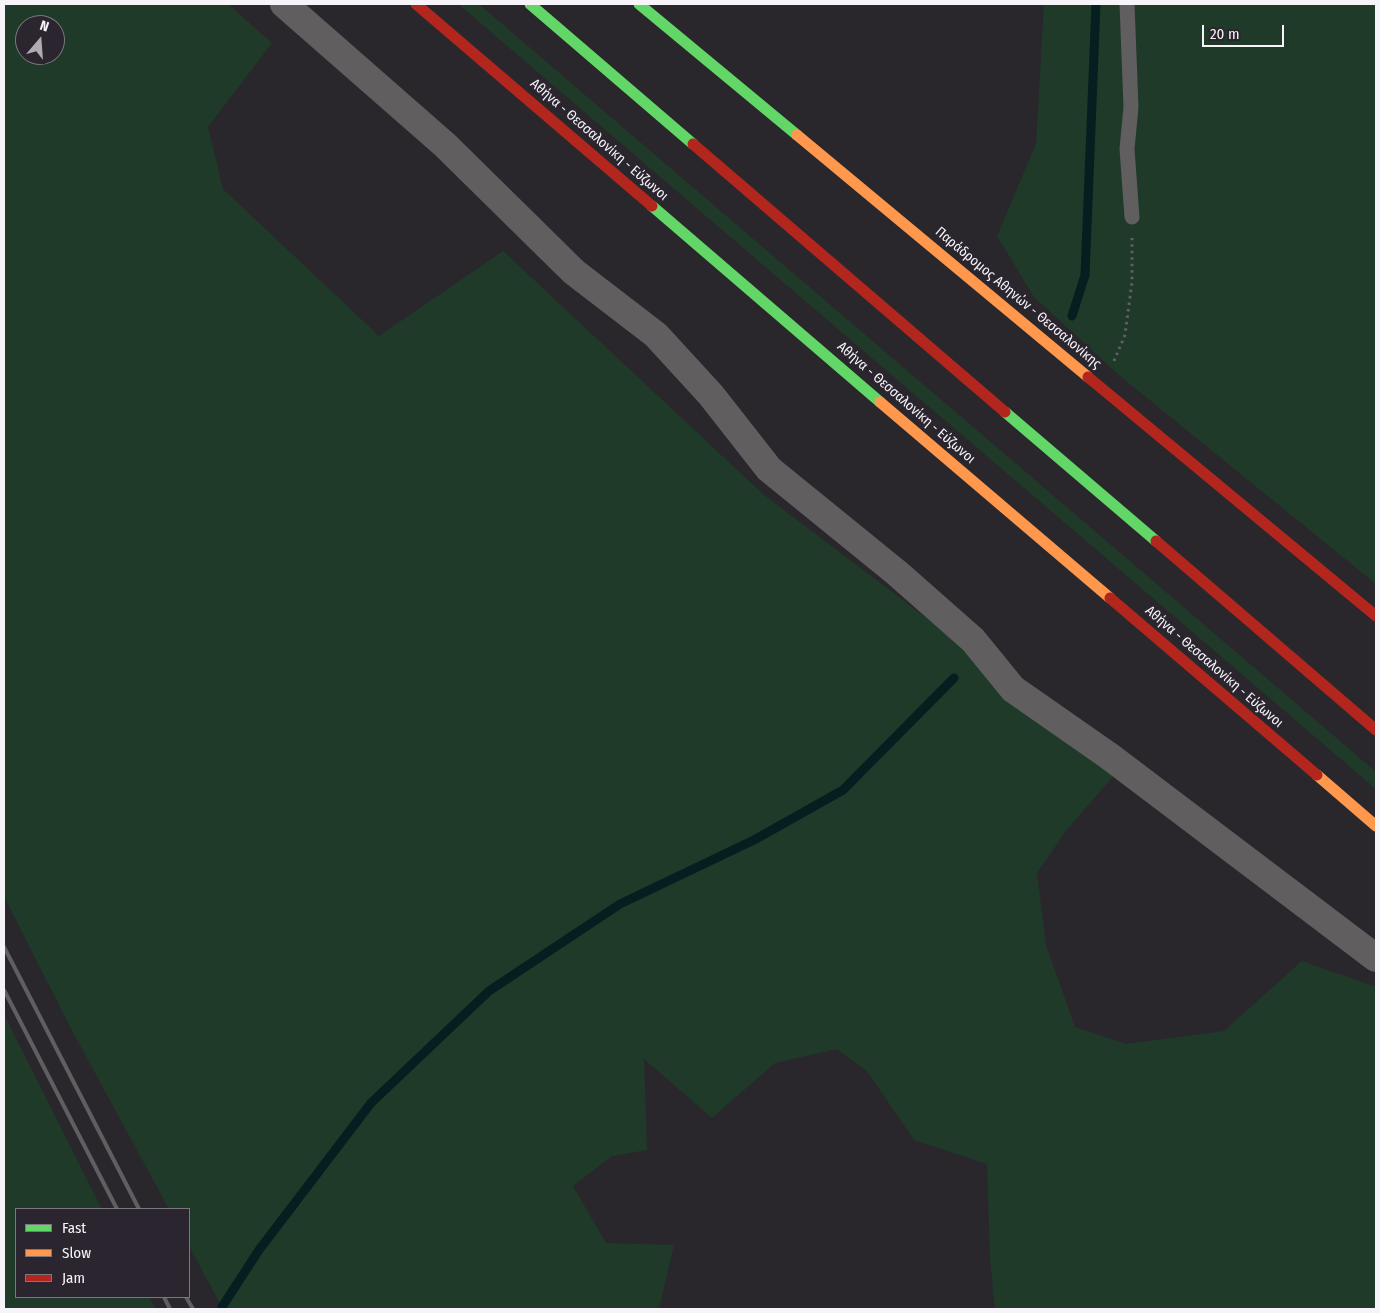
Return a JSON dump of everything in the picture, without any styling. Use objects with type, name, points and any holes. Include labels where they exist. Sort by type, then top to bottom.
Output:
[{"type":"main road","name":"Αθήνα - Θεσσαλονίκη - Εύζωνοι","points":[[416,4],[1376,826]]},
{"type":"main road","points":[[530,4],[1376,730]]},
{"type":"main road","name":"Παράδρομος Αθηνών - Θεσσαλονίκης","points":[[639,4],[1376,616]]},
{"type":"street","points":[[284,4],[445,145],[574,272],[656,335],[712,395],[769,470],[897,573],[973,640],[1013,689],[1109,756],[1376,958]]},
{"type":"lane","points":[[1127,4],[1130,107],[1127,149],[1132,217]]},
{"type":"path","points":[[1098,384],[1116,358],[1125,335],[1132,282],[1132,217]]},
{"type":"green space","points":[[4,4],[228,4],[272,43],[208,127],[223,189],[379,336],[503,251],[764,495],[1122,766],[1066,831],[1037,873],[1046,945],[1075,1027],[1126,1044],[1224,1031],[1302,961],[1376,987],[1376,1309],[995,1309],[990,1258],[987,1164],[914,1140],[867,1071],[837,1049],[775,1063],[712,1118],[644,1059],[647,1150],[612,1156],[573,1186],[606,1243],[674,1245],[659,1309],[223,1309],[190,1248],[190,1208],[168,1208],[70,1027],[4,896]]},
{"type":"green space","points":[[458,4],[479,4],[1376,772],[1376,789]]},
{"type":"green space","points":[[1044,4],[1376,4],[1376,584],[1120,376],[1034,297],[997,236],[1036,144]]},
{"type":"green space","points":[[4,1015],[101,1208],[15,1208],[15,1298],[150,1298],[156,1309],[4,1309]]},
{"type":"waterway","points":[[1072,316],[1085,275],[1096,4]]},
{"type":"waterway","points":[[222,1307],[259,1250],[371,1103],[489,991],[620,904],[754,840],[843,790],[954,678]]},
{"type":"railway","points":[[4,947],[138,1208]]},
{"type":"railway","points":[[4,990],[116,1208]]},
{"type":"railway","points":[[164,1298],[170,1309]]},
{"type":"railway","points":[[187,1298],[193,1309]]},
{"type":"traffic: fast","points":[[530,4],[693,144]]},
{"type":"traffic: fast","points":[[639,4],[797,135]]},
{"type":"traffic: fast","points":[[652,206],[880,402]]},
{"type":"traffic: fast","points":[[1005,412],[1156,541]]},
{"type":"traffic: slow","points":[[797,135],[1088,377]]},
{"type":"traffic: slow","points":[[880,402],[1110,598]]},
{"type":"traffic: slow","points":[[1317,775],[1376,826]]},
{"type":"traffic: jam","points":[[416,4],[652,206]]},
{"type":"traffic: jam","points":[[693,144],[1005,412]]},
{"type":"traffic: jam","points":[[1088,377],[1376,616]]},
{"type":"traffic: jam","points":[[1156,541],[1376,730]]},
{"type":"traffic: jam","points":[[1110,598],[1317,775]]}]
